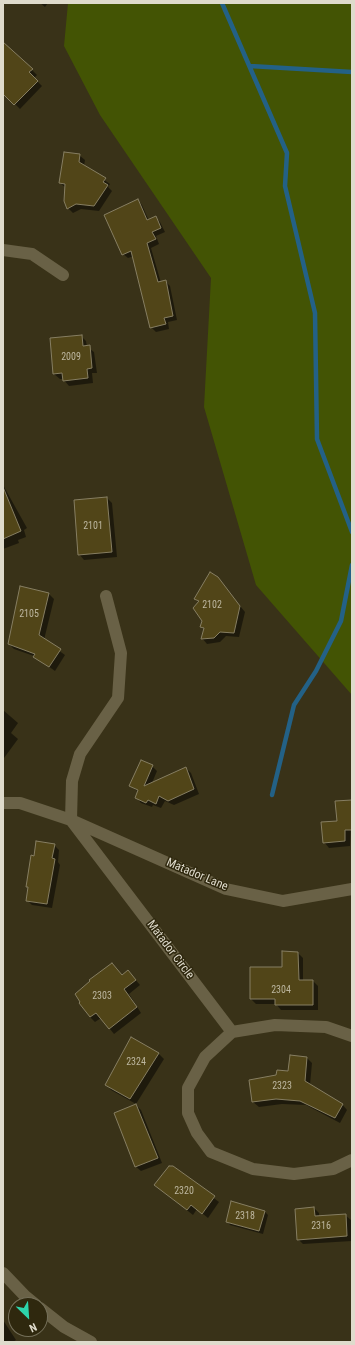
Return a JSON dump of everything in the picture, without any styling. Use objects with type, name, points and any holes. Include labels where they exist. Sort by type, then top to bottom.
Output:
[{"type":"street","points":[[3,250],[32,254],[63,275]]},
{"type":"street","points":[[71,820],[72,781],[80,754],[118,698],[121,653],[106,596]]},
{"type":"street","name":"Matador Lane","points":[[3,802],[20,803],[71,820],[226,889],[283,902],[352,888]]},
{"type":"street","name":"Matador Circle","points":[[71,820],[232,1032]]},
{"type":"street","points":[[352,1036],[326,1027],[275,1025],[232,1032],[205,1057],[188,1088],[188,1113],[196,1133],[211,1152],[253,1169],[294,1174],[333,1169],[352,1160]]},
{"type":"street","points":[[3,1273],[25,1297]]},
{"type":"street","points":[[48,1314],[64,1327],[90,1342]]},
{"type":"green space","points":[[68,3],[352,3],[352,695],[256,585],[204,407],[211,278],[100,115],[64,46]]},
{"type":"building","points":[[3,42],[33,69],[29,72],[38,81],[14,105],[3,94]]},
{"type":"building","points":[[64,152],[80,154],[79,162],[106,178],[103,182],[108,185],[94,206],[76,204],[67,209],[64,201],[65,184],[59,183]]},
{"type":"building","points":[[138,199],[147,220],[156,216],[161,228],[152,232],[156,239],[147,243],[158,282],[166,280],[173,316],[164,318],[166,324],[150,328],[131,251],[122,255],[104,215]]},
{"type":"building","points":[[82,335],[83,346],[90,345],[92,368],[87,369],[88,378],[63,381],[62,373],[53,374],[50,338]]},
{"type":"building","points":[[3,487],[21,531],[3,539]]},
{"type":"building","points":[[107,497],[112,552],[78,555],[74,500]]},
{"type":"building","points":[[210,572],[218,577],[240,606],[234,633],[220,632],[214,638],[201,639],[204,628],[200,627],[202,621],[193,608],[199,601],[194,599]]},
{"type":"building","points":[[20,586],[49,593],[39,635],[61,649],[49,667],[33,657],[35,654],[8,644]]},
{"type":"building","points":[[141,760],[153,765],[144,786],[186,767],[194,789],[168,801],[159,796],[156,804],[148,800],[146,803],[135,798],[138,790],[129,786]]},
{"type":"building","points":[[352,800],[352,830],[345,830],[345,841],[323,843],[321,822],[337,821],[335,801]]},
{"type":"building","points":[[36,841],[55,844],[52,858],[55,859],[47,904],[26,901],[28,887],[26,887],[31,855],[34,856]]},
{"type":"building","points":[[282,951],[298,952],[299,980],[313,980],[313,1005],[275,1005],[275,999],[250,999],[250,967],[282,967]]},
{"type":"building","points":[[112,963],[122,975],[128,970],[136,980],[124,989],[137,1007],[109,1029],[96,1013],[90,1017],[79,1003],[80,1002],[75,994],[90,981],[89,980]]},
{"type":"building","points":[[131,1037],[159,1053],[130,1099],[105,1085]]},
{"type":"building","points":[[290,1055],[307,1057],[305,1081],[343,1104],[335,1118],[300,1101],[276,1099],[252,1102],[249,1080],[276,1075],[277,1070],[288,1071]]},
{"type":"building","points":[[136,1104],[158,1158],[135,1167],[114,1113]]},
{"type":"building","points":[[169,1166],[173,1166],[215,1196],[202,1214],[191,1205],[187,1210],[154,1185]]},
{"type":"building","points":[[231,1201],[265,1211],[259,1231],[226,1222]]},
{"type":"building","points":[[314,1207],[315,1216],[346,1214],[347,1236],[297,1240],[295,1209]]},
{"type":"waterway","points":[[222,3],[287,153],[285,186],[315,313],[317,439],[352,532]]},
{"type":"waterway","points":[[250,66],[352,72]]},
{"type":"waterway","points":[[272,795],[294,705],[316,671],[341,621],[352,565]]}]
